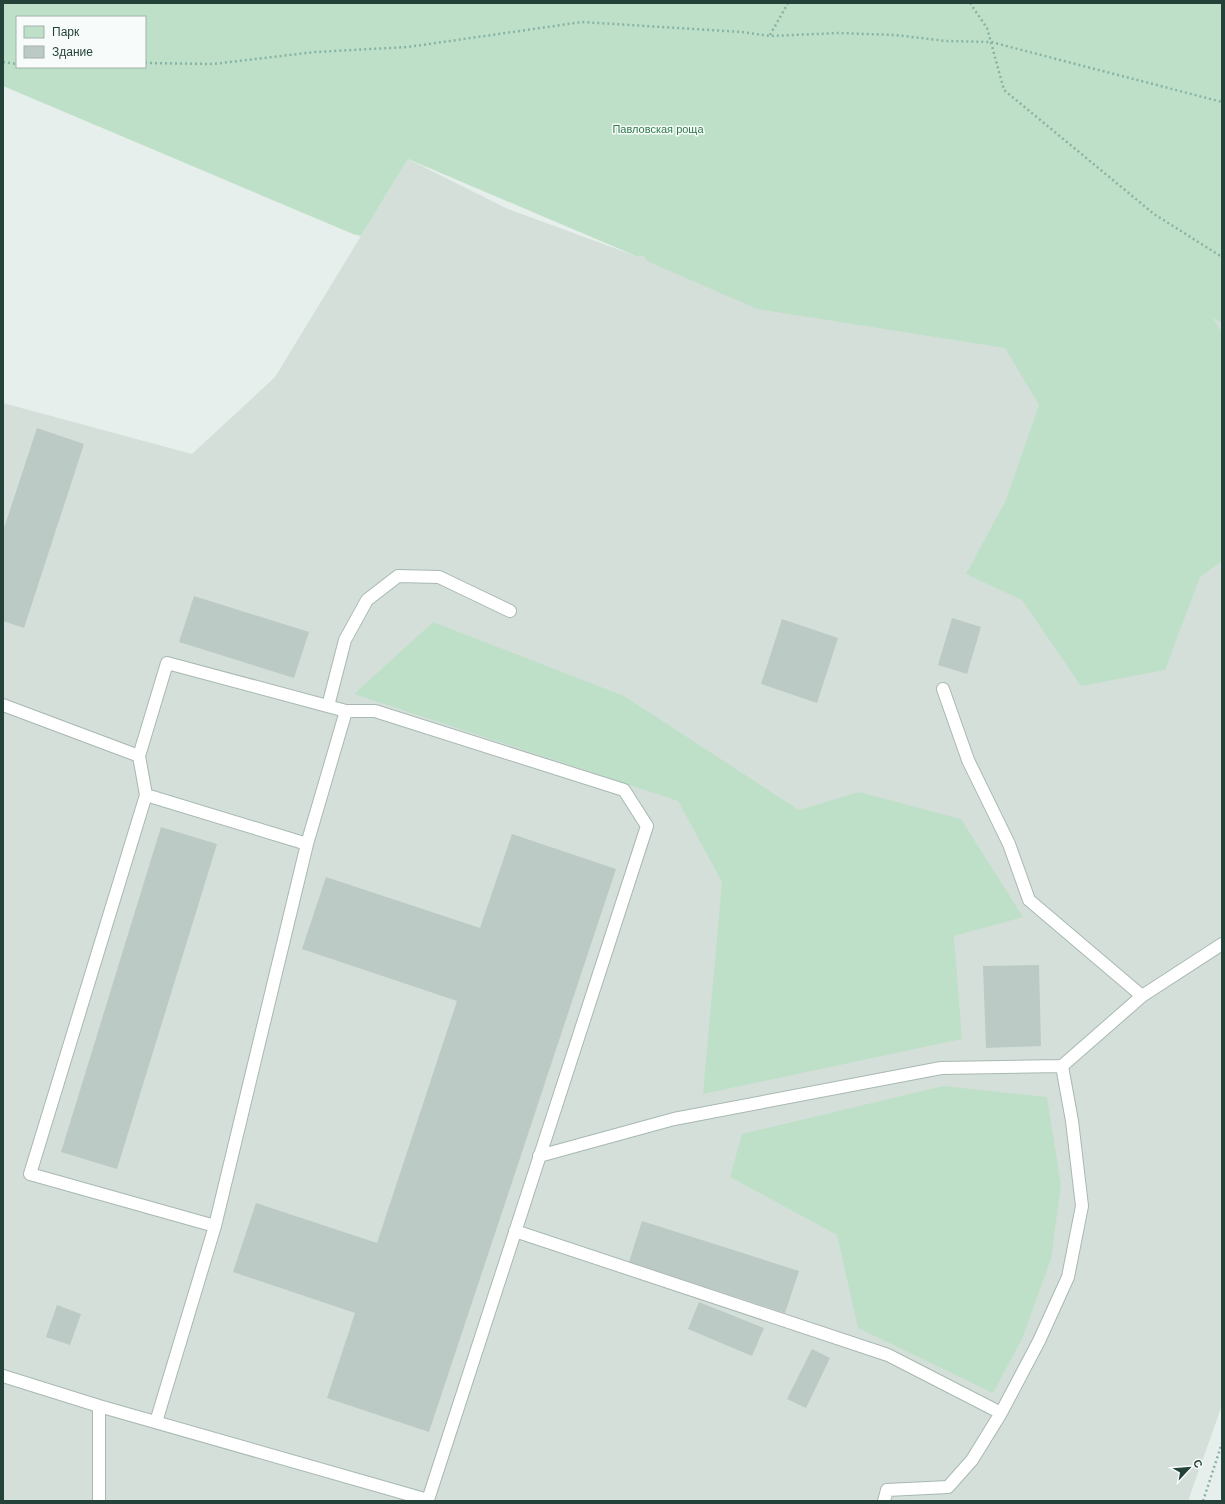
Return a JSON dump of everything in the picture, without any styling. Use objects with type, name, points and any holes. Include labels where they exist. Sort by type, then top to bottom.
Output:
[{"type":"lane","points":[[328,706],[345,640],[367,600],[398,576],[439,576],[510,611]]},
{"type":"lane","points":[[3,1376],[100,1406],[430,1500],[539,1156],[647,826],[624,790],[375,710],[346,711],[167,663],[139,756],[146,795],[30,1174],[215,1226]]},
{"type":"lane","points":[[943,689],[968,760],[1009,844],[1029,900],[1142,996]]},
{"type":"lane","points":[[3,705],[139,756]]},
{"type":"lane","points":[[156,1422],[215,1226],[307,844],[346,711]]},
{"type":"lane","points":[[146,795],[307,844]]},
{"type":"lane","points":[[539,1156],[674,1119],[941,1068],[1062,1066],[1142,996],[1222,944]]},
{"type":"lane","points":[[884,1501],[888,1490],[948,1487],[972,1460],[1001,1413],[1039,1341],[1068,1276],[1082,1206],[1072,1121],[1062,1066]]},
{"type":"lane","points":[[515,1231],[888,1355],[1001,1413]]},
{"type":"lane","points":[[99,1501],[100,1406]]},
{"type":"path","points":[[770,36],[788,3]]},
{"type":"path","points":[[970,3],[987,28],[1004,90],[1154,214],[1222,257]]},
{"type":"path","points":[[146,63],[213,64],[315,52],[408,47],[582,22],[742,32],[770,36],[839,33],[895,35],[946,41],[991,42],[1222,102]]},
{"type":"path","points":[[3,62],[16,64]]},
{"type":"path","points":[[1203,1501],[1222,1443]]},
{"type":"shaded area","points":[[408,159],[508,209],[636,256],[1081,230],[1222,323],[1222,1405],[1188,1501],[3,1501],[3,403],[192,454],[275,377]]},
{"type":"green space","name":"Павловская роща","points":[[3,3],[1222,3],[1222,323],[1213,318],[1222,333],[1222,561],[1200,577],[1165,670],[1081,686],[1022,600],[966,574],[1006,500],[1039,405],[1005,348],[757,309],[647,261],[644,256],[636,256],[408,159],[361,236],[353,234],[3,86]]},
{"type":"green space","points":[[433,622],[624,696],[799,810],[859,792],[961,819],[1023,917],[954,936],[962,1039],[703,1094],[722,882],[678,801],[354,694]]},
{"type":"green space","points":[[943,1086],[1047,1097],[1061,1185],[1051,1259],[1022,1339],[993,1393],[858,1328],[837,1235],[730,1177],[742,1134]]},
{"type":"building","points":[[37,428],[84,444],[24,628],[3,621],[3,531]]},
{"type":"building","points":[[194,596],[309,632],[294,678],[179,642]]},
{"type":"building","points":[[952,618],[981,627],[967,674],[938,665]]},
{"type":"building","points":[[782,619],[838,638],[817,703],[761,684]]},
{"type":"building","points":[[161,827],[217,844],[117,1169],[61,1152]]},
{"type":"building","points":[[512,834],[616,869],[429,1432],[327,1398],[355,1313],[233,1272],[256,1203],[377,1243],[457,1001],[302,949],[326,877],[480,928]]},
{"type":"building","points":[[1039,965],[1041,1046],[986,1048],[983,966]]},
{"type":"building","points":[[642,1221],[799,1271],[785,1313],[629,1262]]},
{"type":"building","points":[[699,1302],[764,1328],[752,1356],[688,1329]]},
{"type":"building","points":[[57,1305],[81,1314],[70,1345],[46,1337]]},
{"type":"building","points":[[812,1349],[830,1358],[806,1408],[787,1399]]}]
